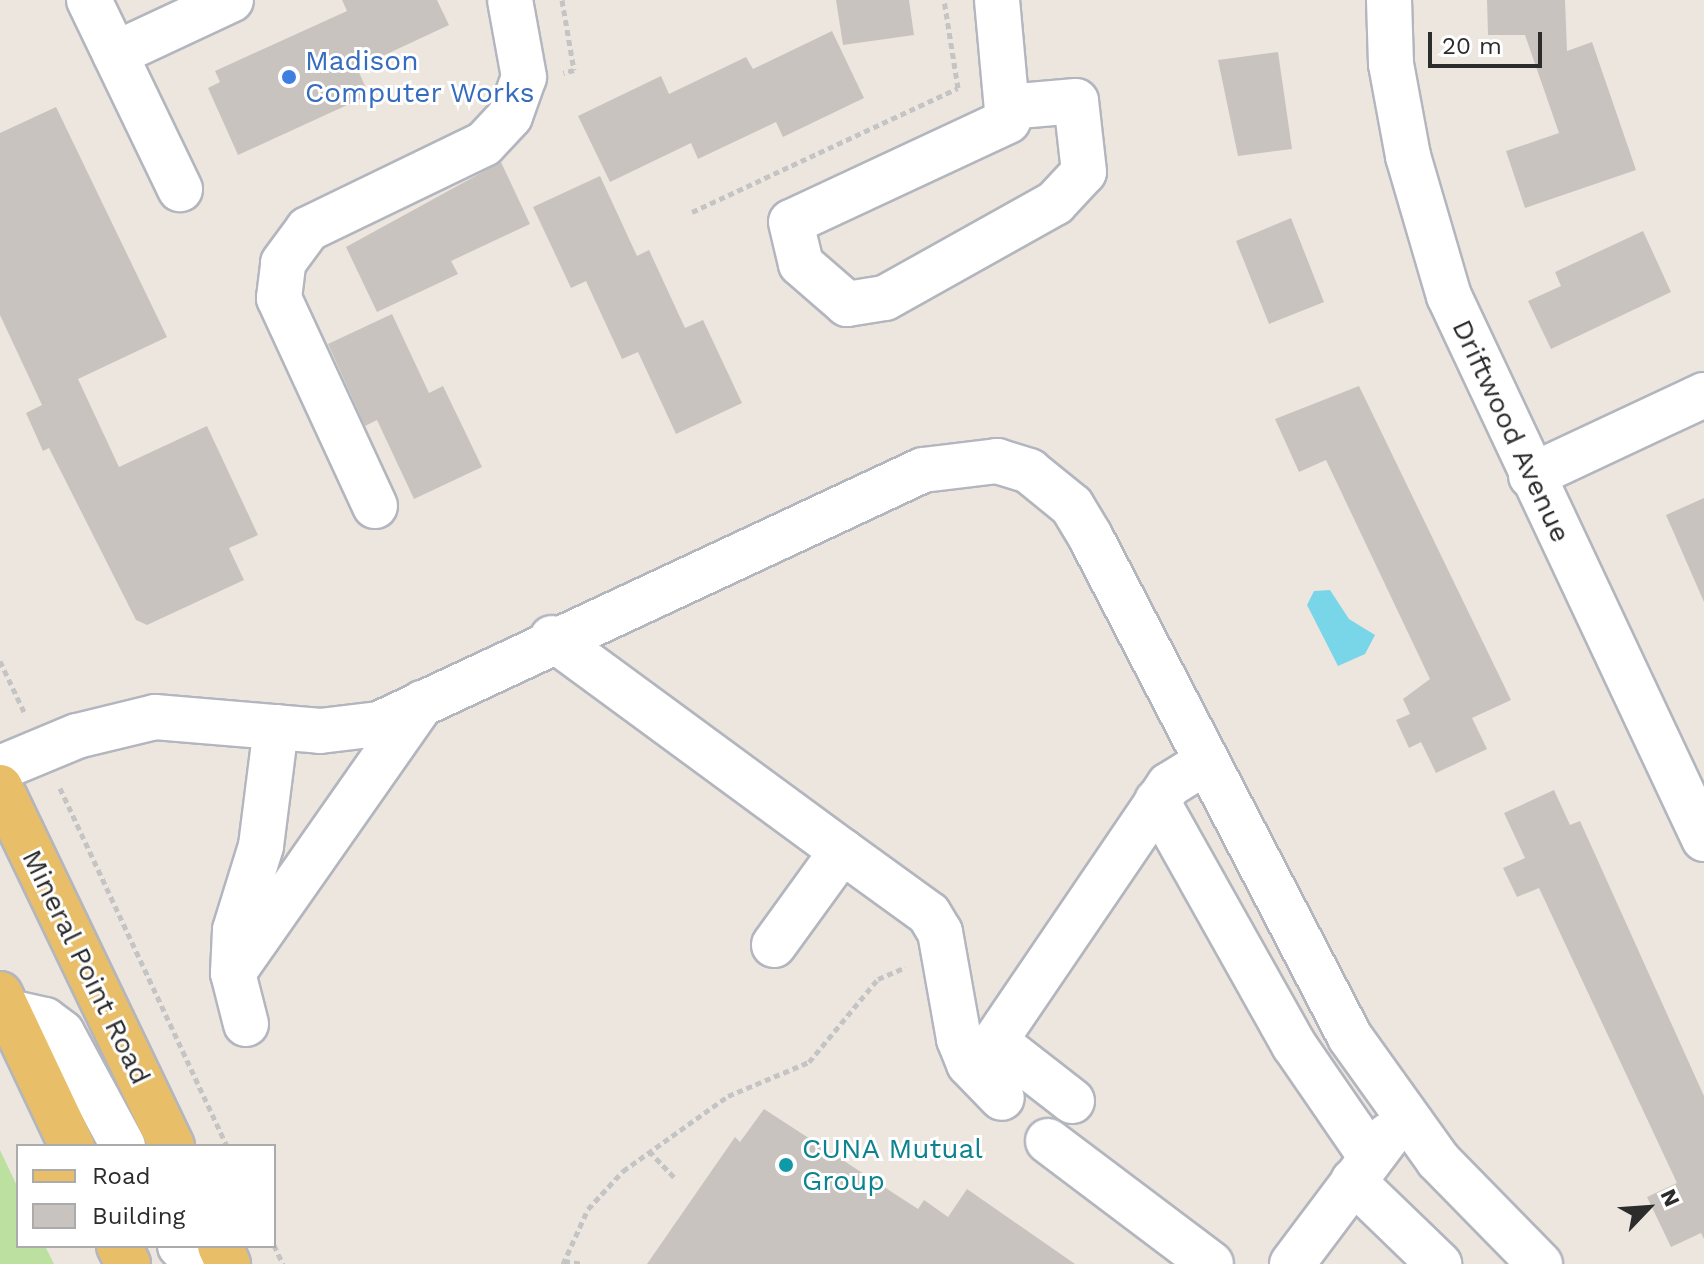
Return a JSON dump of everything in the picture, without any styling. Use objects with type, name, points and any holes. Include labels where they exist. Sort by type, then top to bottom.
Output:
[{"type":"main road","name":"Mineral Point Road","points":[[0,787],[171,1144]]},
{"type":"main road","points":[[2,1004],[71,1144]]},
{"type":"street","points":[[89,0],[180,189]]},
{"type":"street","points":[[115,54],[231,0]]},
{"type":"street","points":[[375,506],[279,298],[283,263],[308,229],[484,144],[510,116],[524,77],[510,0]]},
{"type":"street","points":[[997,0],[1008,121],[791,222],[801,264],[847,304],[885,298],[1055,203],[1084,172],[1076,101],[1007,107]]},
{"type":"street","name":"Driftwood Avenue","points":[[1389,0],[1391,64],[1431,242],[1531,476],[1704,839]]},
{"type":"street","points":[[1531,476],[1704,395]]},
{"type":"street","points":[[0,768],[77,736],[155,717],[276,727],[379,724],[552,638],[923,470],[997,461],[1029,471],[1072,506],[1350,1037],[1403,1118],[1540,1264]]},
{"type":"street","points":[[552,638],[929,914],[940,932],[959,1039],[969,1064],[1002,1098]]},
{"type":"street","points":[[233,973],[424,699]]},
{"type":"street","points":[[246,1024],[233,973],[276,727]]},
{"type":"street","points":[[1072,1101],[995,1041],[1157,801],[1206,762]]},
{"type":"street","points":[[1157,801],[1362,1169],[1439,1264]]},
{"type":"street","points":[[774,945],[842,851]]},
{"type":"street","points":[[2,1004],[62,1033],[122,1144]]},
{"type":"street","points":[[1292,1264],[1403,1118]]},
{"type":"street","points":[[1048,1141],[1211,1264]]},
{"type":"street","points":[[182,1248],[198,1264]]},
{"type":"path","points":[[692,212],[958,88],[944,0]]},
{"type":"path","points":[[0,661],[22,707]]},
{"type":"path","points":[[60,788],[226,1144]]},
{"type":"path","points":[[583,1264],[564,1263],[588,1209],[649,1151],[728,1096],[809,1062],[878,979],[923,964]]},
{"type":"path","points":[[649,1151],[674,1177]]},
{"type":"green space","points":[[0,1150],[16,1184],[16,1248],[46,1248],[54,1264],[0,1264]]},
{"type":"water","points":[[1330,590],[1349,619],[1375,635],[1365,654],[1338,666],[1307,605],[1314,591]]},
{"type":"building","name":"Madison Computer Works","points":[[342,0],[437,0],[449,25],[357,68],[369,95],[238,155],[208,88],[220,82],[215,71],[347,11]]},
{"type":"building","points":[[836,0],[909,0],[914,35],[843,45]]},
{"type":"building","points":[[1487,0],[1565,0],[1567,51],[1592,42],[1636,170],[1525,208],[1506,151],[1559,133],[1525,35],[1488,35]]},
{"type":"building","points":[[832,31],[864,98],[783,137],[776,122],[698,159],[691,143],[610,182],[578,116],[661,76],[669,94],[746,57],[753,69]]},
{"type":"building","points":[[1278,52],[1292,149],[1238,156],[1218,60]]},
{"type":"building","points":[[56,107],[167,337],[78,379],[119,467],[207,426],[258,535],[229,548],[244,580],[147,625],[136,620],[49,448],[43,451],[26,413],[42,405],[0,315],[0,133]]},
{"type":"building","points":[[501,162],[530,224],[451,261],[458,274],[377,312],[346,247]]},
{"type":"building","points":[[600,176],[637,256],[649,250],[685,328],[703,320],[742,403],[676,434],[638,352],[622,359],[586,281],[571,288],[533,207]]},
{"type":"building","points":[[1291,218],[1324,302],[1269,324],[1236,241]]},
{"type":"building","points":[[1643,231],[1671,292],[1551,349],[1528,301],[1561,286],[1555,272]]},
{"type":"building","points":[[392,314],[429,393],[443,386],[482,467],[414,499],[377,420],[365,426],[328,344]]},
{"type":"building","points":[[1359,386],[1511,700],[1472,718],[1487,749],[1436,773],[1421,742],[1409,748],[1396,720],[1410,714],[1403,699],[1430,679],[1326,460],[1299,472],[1275,419]]},
{"type":"building","points":[[1704,498],[1704,602],[1666,515]]},
{"type":"building","points":[[1554,790],[1570,825],[1580,821],[1704,1096],[1704,1239],[1701,1233],[1671,1247],[1647,1197],[1677,1183],[1539,888],[1517,897],[1503,868],[1525,858],[1504,813]]},
{"type":"building","name":"CUNA Mutual Group","points":[[764,1109],[918,1209],[924,1200],[948,1217],[967,1189],[1075,1264],[647,1264],[735,1137],[740,1142]]},
{"type":"place","name":"Madison Computer Works","points":[[289,77]]},
{"type":"place","name":"CUNA Mutual Group","points":[[786,1165]]}]
